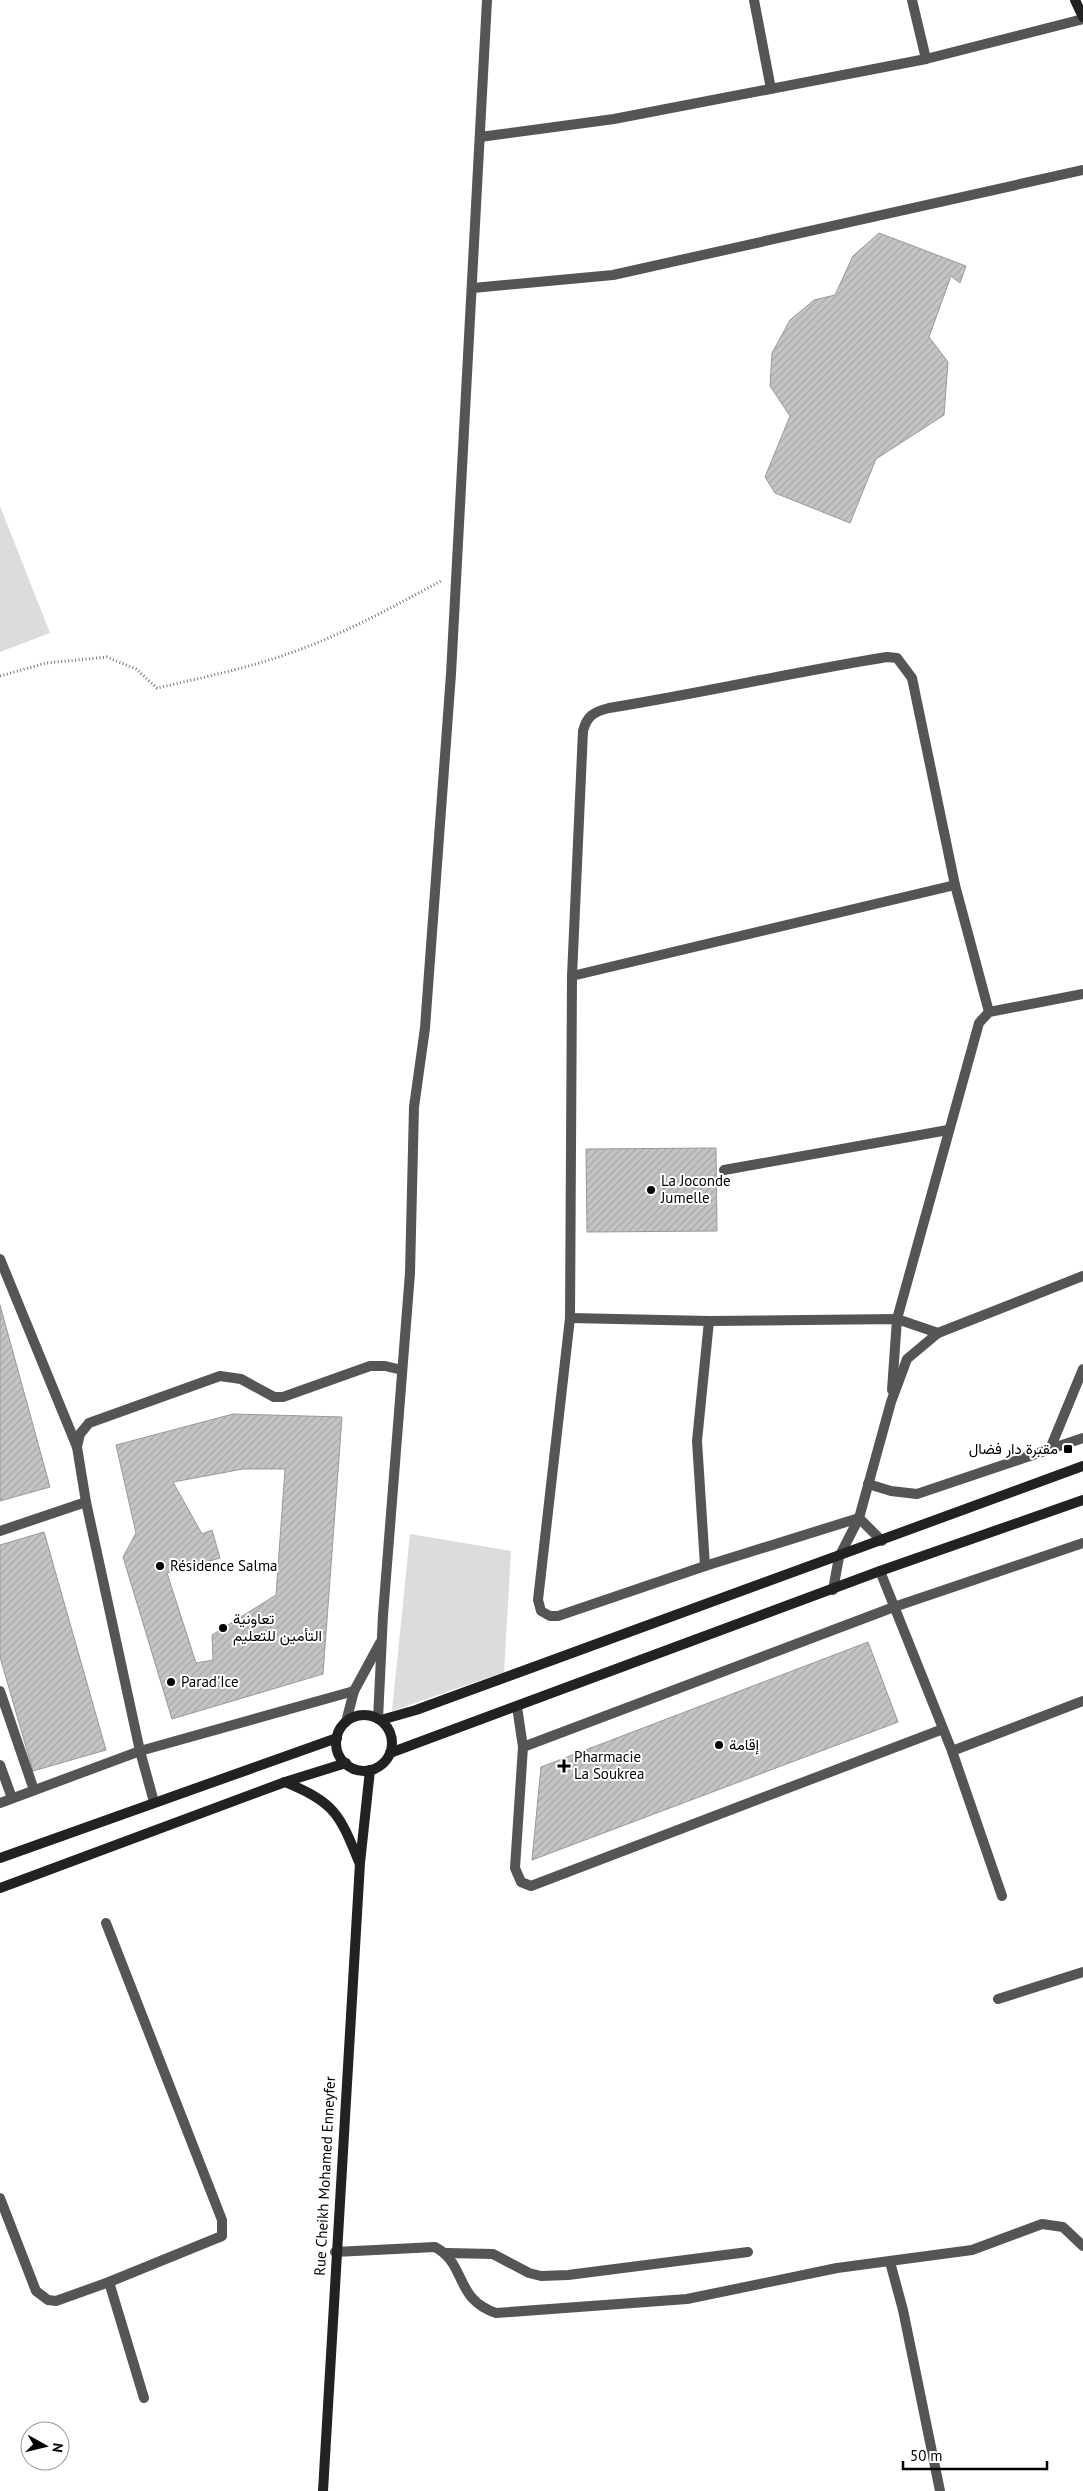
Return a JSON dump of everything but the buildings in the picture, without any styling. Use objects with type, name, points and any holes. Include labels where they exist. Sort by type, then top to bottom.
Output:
[{"type":"main road","points":[[1075,0],[1083,18]]},
{"type":"main road","points":[[380,1720],[416,1710],[840,1557],[1083,1466]]},
{"type":"main road","points":[[390,1753],[391,1735],[380,1720],[367,1715],[356,1716],[346,1722],[337,1738],[337,1747],[346,1763],[362,1770],[370,1770],[378,1766],[390,1753],[880,1571],[1083,1500]]},
{"type":"main road","points":[[0,1858],[337,1738]]},
{"type":"main road","points":[[0,1888],[285,1782],[346,1763]]},
{"type":"main road","name":"Rue Cheikh Mohamed Enneyfer","points":[[323,2491],[360,1863],[370,1770]]},
{"type":"main road","points":[[285,1782],[315,1794],[329,1806],[343,1823],[360,1863]]},
{"type":"street","points":[[380,1720],[382,1640],[410,1273],[414,1107],[425,1028],[457,573],[487,0]]},
{"type":"street","points":[[754,0],[771,89]]},
{"type":"street","points":[[912,0],[926,59]]},
{"type":"street","points":[[480,137],[614,118],[926,59],[1083,18]]},
{"type":"street","points":[[473,288],[613,275],[1083,170]]},
{"type":"street","points":[[859,1518],[705,1566],[558,1616],[550,1616],[541,1610],[538,1600],[570,1318],[572,976],[583,731],[586,721],[594,712],[887,656],[897,658],[912,678],[955,885],[989,1012]]},
{"type":"street","points":[[572,976],[955,885]]},
{"type":"street","points":[[891,1402],[897,1319],[979,1023],[989,1012],[1083,994]]},
{"type":"street","points":[[724,1170],[948,1130]]},
{"type":"street","points":[[0,1259],[77,1447],[86,1502],[140,1751],[154,1802]]},
{"type":"street","points":[[833,1590],[840,1557],[859,1518],[891,1402],[907,1359],[938,1333],[1083,1276]]},
{"type":"street","points":[[570,1318],[708,1320],[897,1319],[938,1333]]},
{"type":"street","points":[[705,1566],[697,1441],[708,1320]]},
{"type":"street","points":[[77,1447],[80,1434],[89,1424],[220,1376],[241,1379],[274,1397],[283,1397],[370,1366],[385,1366],[402,1370]]},
{"type":"street","points":[[1050,1449],[1083,1369]]},
{"type":"street","points":[[868,1484],[917,1494],[1083,1438]]},
{"type":"street","points":[[0,1531],[86,1502]]},
{"type":"street","points":[[859,1518],[882,1541]]},
{"type":"street","points":[[523,1747],[894,1607],[1083,1543]]},
{"type":"street","points":[[880,1571],[952,1751],[1002,1896]]},
{"type":"street","points":[[346,1722],[354,1691],[382,1640]]},
{"type":"street","points":[[0,1691],[34,1790]]},
{"type":"street","points":[[0,1802],[140,1751],[354,1691]]},
{"type":"street","points":[[952,1751],[1083,1701]]},
{"type":"street","points":[[516,1707],[523,1747],[516,1868],[521,1882],[531,1886],[943,1729]]},
{"type":"street","points":[[0,1766],[12,1798]]},
{"type":"street","points":[[0,2198],[36,2291],[41,2296],[56,2301],[218,2240],[222,2236],[224,2229],[106,1923]]},
{"type":"street","points":[[998,1999],[1083,1972]]},
{"type":"street","points":[[447,2253],[469,2296],[482,2308],[496,2313],[688,2299],[837,2268],[972,2250],[1042,2224],[1063,2227],[1083,2246]]},
{"type":"street","points":[[336,2252],[434,2247],[447,2253],[493,2254],[530,2273],[541,2276],[568,2275],[748,2252]]},
{"type":"street","points":[[890,2262],[903,2310],[940,2491]]},
{"type":"street","points":[[109,2282],[144,2398]]},
{"type":"path","points":[[0,676],[46,663],[107,657],[136,669],[157,688],[224,672],[304,648],[376,615],[457,573]]},
{"type":"shaded area","points":[[0,506],[50,633],[0,652]]},
{"type":"shaded area","points":[[410,1534],[511,1551],[504,1672],[392,1711]]},
{"type":"place","name":"La Joconde Jumelle","points":[[651,1190]]},
{"type":"place","name":"مقبرة دار فضال","points":[[1068,1449]]},
{"type":"place","name":"Résidence Salma","points":[[160,1566]]},
{"type":"place","name":"تعاونية التأمين للتعليم","points":[[223,1628]]},
{"type":"place","name":"Parad'Ice","points":[[171,1682]]},
{"type":"place","name":"إقامة","points":[[719,1745]]},
{"type":"place","name":"Pharmacie La Soukrea","points":[[564,1766]]}]
